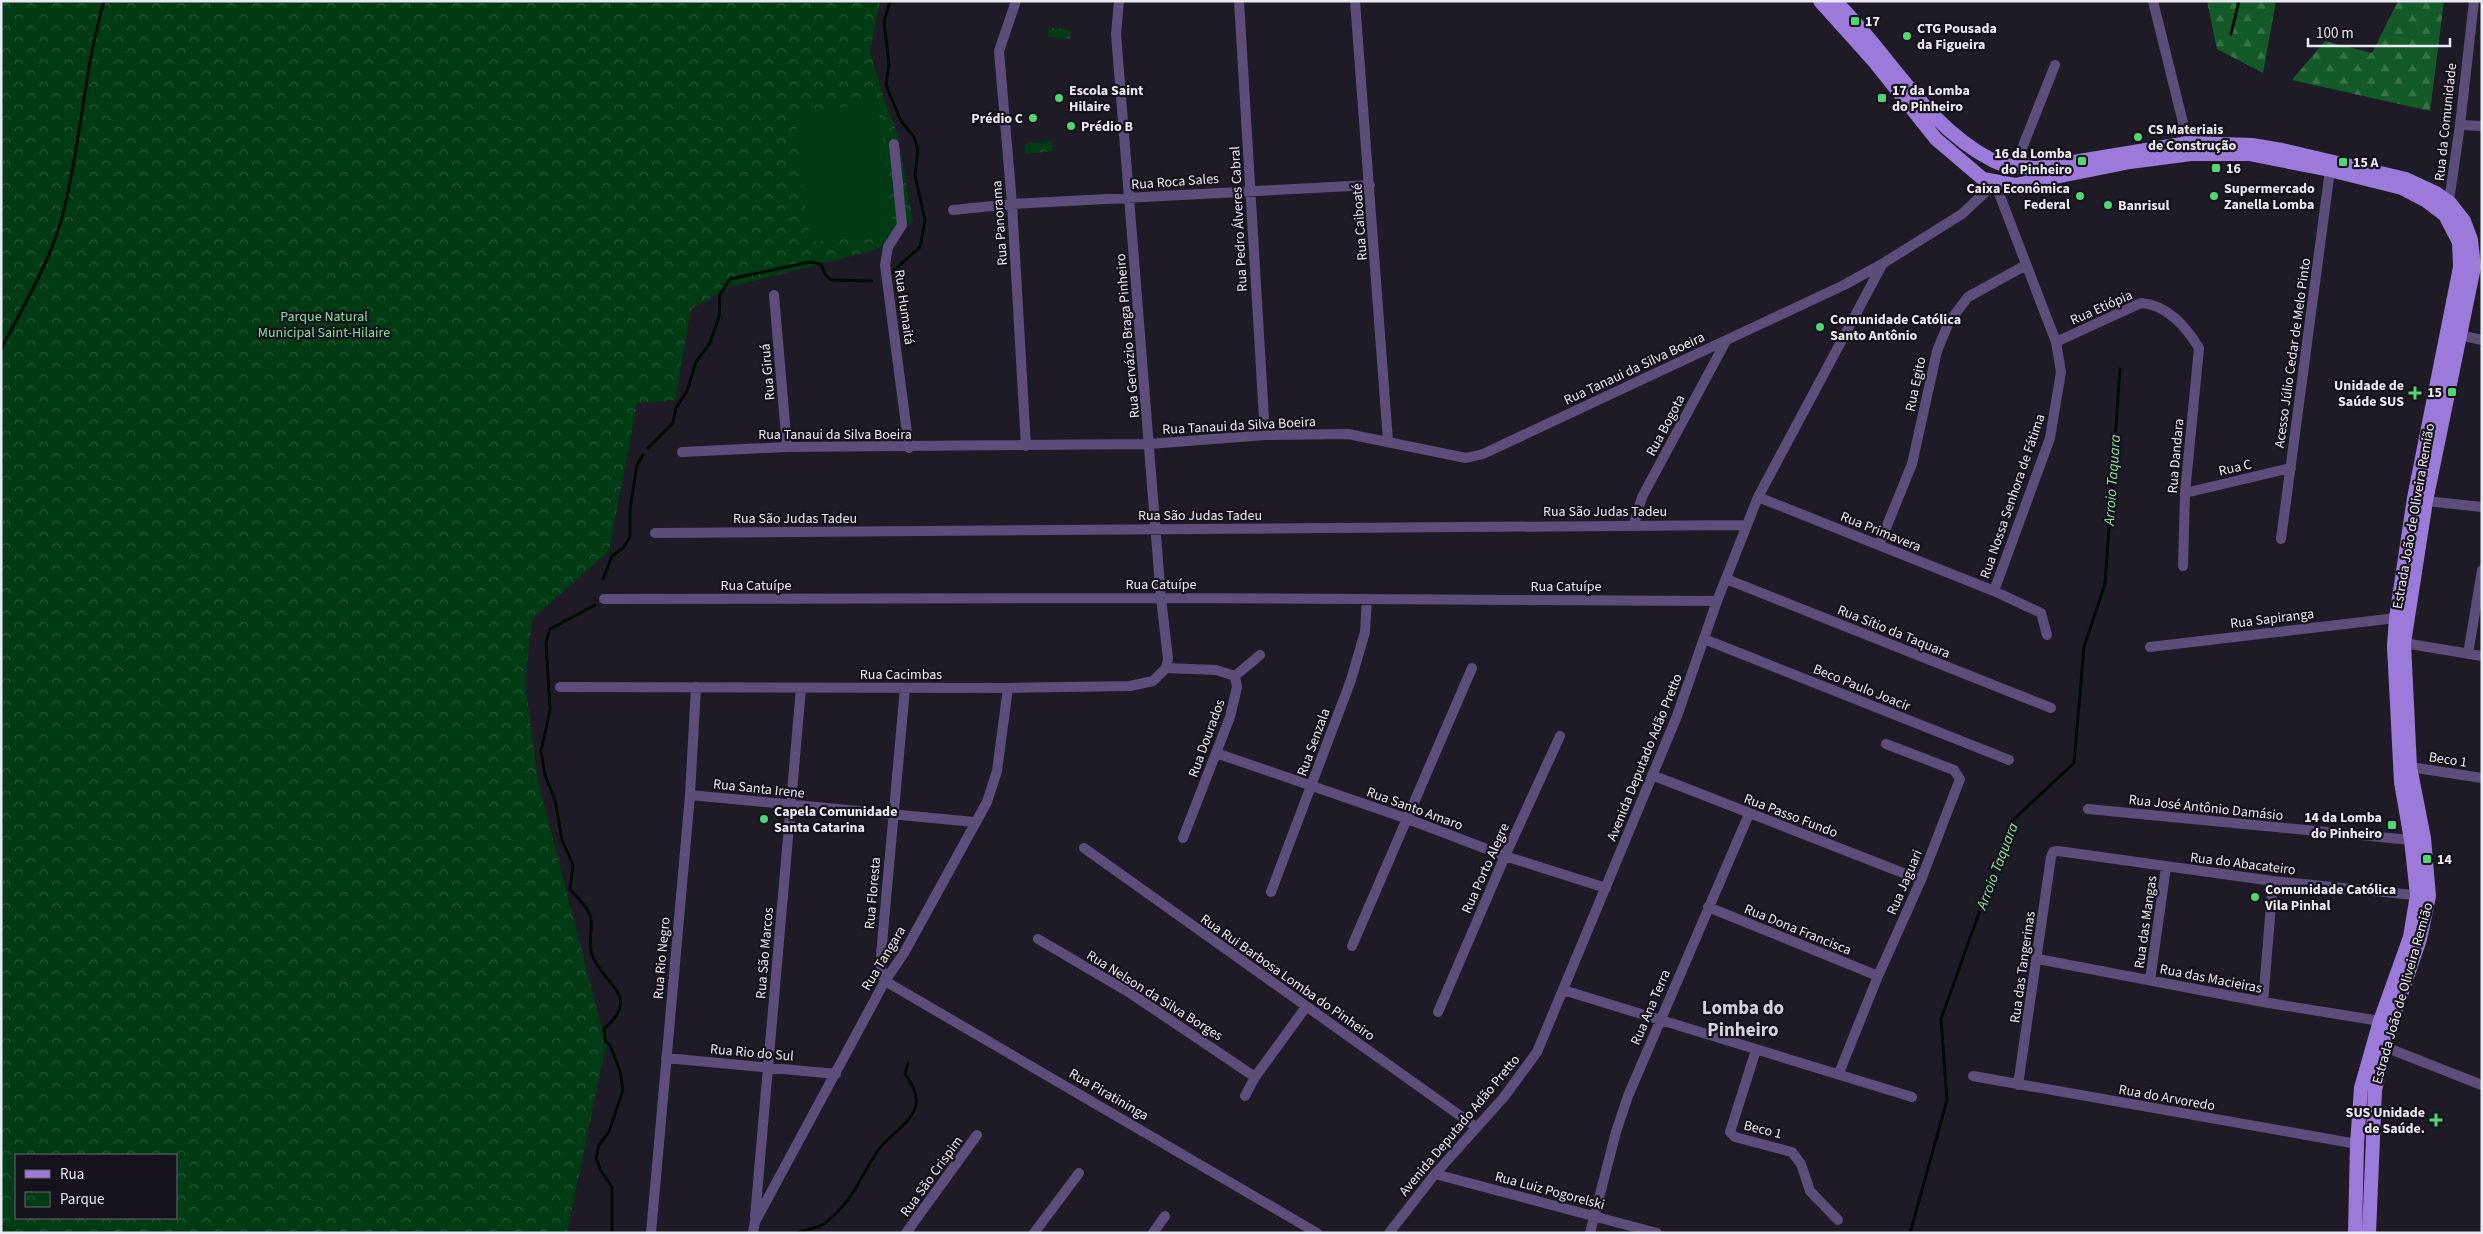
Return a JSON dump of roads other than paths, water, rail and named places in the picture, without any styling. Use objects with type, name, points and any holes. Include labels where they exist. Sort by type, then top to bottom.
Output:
[{"type":"main road","points":[[1820,1],[1873,60],[1936,139],[1989,181],[1993,161]]},
{"type":"main road","name":"Estrada João de Oliveira Remião","points":[[1835,1],[1855,21],[1902,79],[1952,134],[1993,161],[2037,168],[2188,143],[2252,145],[2282,150],[2406,179],[2436,193],[2447,209],[2459,242],[2460,267],[2414,498],[2396,618],[2394,646],[2401,782],[2423,896],[2380,1021],[2361,1088],[2357,1144],[2355,1233]]},
{"type":"main road","name":"Estrada João de Oliveira Remião","points":[[1989,181],[2015,186],[2130,162],[2191,154],[2249,154],[2330,170],[2402,188],[2447,209],[2464,221],[2471,240],[2474,267],[2426,501],[2404,643],[2410,767],[2424,838],[2423,896],[2420,939],[2385,1047],[2374,1090],[2370,1233]]},
{"type":"main road","points":[[2015,166],[2015,186]]},
{"type":"street","name":"Rua Panorama","points":[[1016,1],[999,51],[1012,204],[1026,446]]},
{"type":"street","name":"Rua Gervázio Braga Pinheiro","points":[[1119,1],[1116,34],[1160,598],[1168,659],[1166,668]]},
{"type":"street","name":"Rua Pedro Álveres Cabral","points":[[1239,1],[1265,435]]},
{"type":"street","name":"Rua Caiboaté","points":[[1355,1],[1388,441]]},
{"type":"street","points":[[2153,1],[2188,143]]},
{"type":"street","name":"Rua da Comunidade","points":[[2447,209],[2460,126],[2474,1]]},
{"type":"street","points":[[2015,166],[2055,65]]},
{"type":"street","points":[[2460,126],[2482,126]]},
{"type":"street","name":"Rua Humaitá","points":[[894,144],[902,225],[888,246],[885,265],[909,448]]},
{"type":"street","name":"Acesso Júlio Cedar de Melo Pinto","points":[[2281,539],[2330,170]]},
{"type":"street","name":"Rua Tanaui da Silva Boeira","points":[[682,452],[786,447],[909,448],[1149,444],[1265,435],[1348,434],[1466,458],[1483,454],[1844,285],[1882,264],[1962,214],[1989,181]]},
{"type":"street","name":"Rua Nossa Senhora de Fátima","points":[[1989,181],[2026,265],[2056,342],[2062,372],[2050,438],[1994,591]]},
{"type":"street","name":"Rua Roca Sales","points":[[953,210],[1012,204],[1250,190],[1370,186]]},
{"type":"street","name":"Avenida Deputado Adão Pretto","points":[[1389,1233],[1435,1174],[1504,1097],[1538,1052],[1562,990],[1677,716],[1717,600],[1758,497],[1882,264]]},
{"type":"street","name":"Rua Egito","points":[[1879,545],[1912,464],[1937,351],[1949,322],[1968,297],[2026,265]]},
{"type":"street","name":"Rua Giruá","points":[[774,295],[786,447]]},
{"type":"street","name":"Rua Etiópia","points":[[2056,342],[2141,303],[2155,304],[2187,328],[2199,348]]},
{"type":"street","points":[[2459,336],[2482,340]]},
{"type":"street","name":"Rua Bogota","points":[[1634,524],[1642,497],[1726,341]]},
{"type":"street","name":"Rua Dandara","points":[[2183,566],[2185,493],[2199,348]]},
{"type":"street","name":"Rua C","points":[[2185,493],[2291,468]]},
{"type":"street","name":"Rua Primavera","points":[[1758,497],[1994,591],[2042,613],[2047,635]]},
{"type":"street","points":[[2426,501],[2482,507]]},
{"type":"street","name":"Rua São Judas Tadeu","points":[[655,533],[1634,524],[1746,525]]},
{"type":"street","points":[[2468,654],[2482,570]]},
{"type":"street","name":"Rua Sítio da Taquara","points":[[1726,579],[2051,708]]},
{"type":"street","name":"Rua Catuípe","points":[[604,599],[1717,600]]},
{"type":"street","name":"Rua Senzala","points":[[1271,892],[1356,664],[1365,632],[1367,599]]},
{"type":"street","name":"Rua Sapiranga","points":[[2150,647],[2396,618]]},
{"type":"street","name":"Beco Paulo Joacir","points":[[1704,639],[2009,760]]},
{"type":"street","points":[[2404,643],[2482,656]]},
{"type":"street","points":[[1166,668],[1216,670],[1235,676],[1260,656]]},
{"type":"street","name":"Rua Cacimbas","points":[[560,687],[1008,688],[1130,686],[1153,681],[1166,668]]},
{"type":"street","points":[[1352,946],[1472,668]]},
{"type":"street","name":"Rua Dourados","points":[[1183,838],[1230,717],[1237,687],[1235,676]]},
{"type":"street","name":"Rua Rio Negro","points":[[651,1233],[690,795],[696,687]]},
{"type":"street","name":"Rua São Marcos","points":[[755,1222],[790,805],[802,688]]},
{"type":"street","name":"Rua Floresta","points":[[885,981],[880,955],[905,688]]},
{"type":"street","name":"Rua Tangara","points":[[753,1233],[755,1222],[885,981],[904,953],[974,822],[987,802],[997,771],[1008,688]]},
{"type":"street","name":"Rua Porto Alegre","points":[[1438,1012],[1505,856],[1560,736]]},
{"type":"street","name":"Rua Jaguari","points":[[1839,1073],[1878,976],[1921,880],[1960,779],[1954,770],[1886,744]]},
{"type":"street","name":"Rua Santo Amaro","points":[[1216,753],[1505,856],[1606,888]]},
{"type":"street","name":"Beco 1","points":[[2410,767],[2482,778]]},
{"type":"street","name":"Rua Passo Fundo","points":[[1652,775],[1921,880]]},
{"type":"street","name":"Rua Santa Irene","points":[[690,795],[974,822]]},
{"type":"street","name":"Rua José Antônio Damásio","points":[[2088,809],[2411,840]]},
{"type":"street","name":"Rua Ana Terra","points":[[1590,1233],[1616,1132],[1659,1019],[1749,814]]},
{"type":"street","name":"Rua Rui Barbosa Lomba do Pinheiro","points":[[1084,848],[1476,1127]]},
{"type":"street","name":"Rua do Abacateiro","points":[[2054,852],[2058,851],[2273,881],[2423,896]]},
{"type":"street","name":"Rua das Tangerinas","points":[[2018,1085],[2038,959],[2051,857],[2054,852]]},
{"type":"street","name":"Rua das Mangas","points":[[2150,980],[2166,867]]},
{"type":"street","points":[[2263,1002],[2273,881]]},
{"type":"street","name":"Rua Dona Francisca","points":[[1708,908],[1878,976]]},
{"type":"street","name":"Rua Nelson da Silva Borges","points":[[1038,940],[1130,993],[1255,1077]]},
{"type":"street","name":"Rua das Macieiras","points":[[2038,959],[2263,1002],[2380,1021]]},
{"type":"street","name":"Rua Piratininga","points":[[885,981],[1318,1233]]},
{"type":"street","points":[[1562,990],[1756,1050],[1839,1073],[1912,1097]]},
{"type":"street","points":[[1245,1096],[1255,1077],[1306,1007]]},
{"type":"street","points":[[2385,1047],[2482,1085]]},
{"type":"street","name":"Beco 1","points":[[1756,1050],[1730,1132],[1735,1137],[1792,1152],[1801,1164],[1810,1191],[1838,1220]]},
{"type":"street","name":"Rua Rio do Sul","points":[[666,1058],[836,1074]]},
{"type":"street","name":"Rua do Arvoredo","points":[[1973,1076],[2357,1144]]},
{"type":"street","name":"Rua São Crispim","points":[[906,1233],[977,1134]]},
{"type":"street","points":[[1034,1233],[1079,1173]]},
{"type":"street","name":"Rua Luiz Pogorelski","points":[[1435,1174],[1657,1233]]},
{"type":"street","points":[[1153,1233],[1165,1216]]},
{"type":"waterway","points":[[1,349],[37,281],[59,228],[70,184],[87,79],[104,1]]},
{"type":"waterway","points":[[890,1],[884,22],[889,64],[886,85],[901,121],[914,137],[918,150],[915,175],[925,220],[920,247],[891,273]]},
{"type":"waterway","points":[[2231,34],[2239,1]]},
{"type":"waterway","points":[[648,448],[673,423],[676,408],[687,391],[696,362],[710,343],[719,317],[720,294],[730,279],[810,262],[821,264],[825,274],[831,280],[872,281]]},
{"type":"waterway","name":"Arroio Taquara","points":[[1910,1233],[1947,1100],[1941,1019],[2012,821],[2074,763],[2084,647],[2105,584],[2120,369]]},
{"type":"waterway","points":[[603,579],[612,556],[623,548],[630,537],[630,509],[637,465],[643,455]]},
{"type":"waterway","points":[[595,605],[550,629],[546,642],[550,710],[541,751],[545,775],[555,800],[562,840],[573,865],[570,889],[585,906],[591,917],[590,944],[592,955],[620,998],[620,1007],[615,1017],[604,1029],[605,1041],[610,1045],[620,1071],[623,1090],[609,1132],[599,1145],[596,1158],[601,1171],[612,1187],[612,1233]]},
{"type":"waterway","points":[[796,1233],[822,1225],[835,1215],[850,1197],[879,1149],[910,1118],[916,1105],[916,1096],[914,1088],[905,1074],[908,1063]]},
{"type":"place","name":"17","points":[[1855,21]]},
{"type":"place","name":"CTG Pousada da Figueira","points":[[1907,36]]},
{"type":"place","name":"Escola Saint Hilaire","points":[[1059,98]]},
{"type":"place","name":"17 da Lomba do Pinheiro","points":[[1882,98]]},
{"type":"place","name":"Prédio C","points":[[1033,118]]},
{"type":"place","name":"Prédio B","points":[[1071,126]]},
{"type":"place","name":"CS Materiais de Construção","points":[[2138,137]]},
{"type":"place","name":"16 da Lomba do Pinheiro","points":[[2082,161]]},
{"type":"place","name":"15 A","points":[[2343,162]]},
{"type":"place","name":"16","points":[[2216,168]]},
{"type":"place","name":"Caixa Econômica Federal","points":[[2080,196]]},
{"type":"place","name":"Supermercado Zanella Lomba","points":[[2214,196]]},
{"type":"place","name":"Banrisul","points":[[2108,205]]},
{"type":"place","name":"Comunidade Católica Santo Antônio","points":[[1820,327]]},
{"type":"place","name":"15","points":[[2452,392]]},
{"type":"place","name":"Unidade de Saúde SUS","points":[[2415,393]]},
{"type":"place","name":"Capela Comunidade Santa Catarina","points":[[764,819]]},
{"type":"place","name":"14 da Lomba do Pinheiro","points":[[2392,825]]},
{"type":"place","name":"14","points":[[2427,859]]},
{"type":"place","name":"Comunidade Católica Vila Pinhal","points":[[2255,897]]},
{"type":"place","name":"SUS Unidade de Saúde.","points":[[2436,1120]]},
{"type":"district","name":"Lomba do Pinheiro","points":[[1743,1018]]},
{"type":"park label","name":"Parque Natural Municipal Saint-Hilaire","points":[[324,324]]}]
